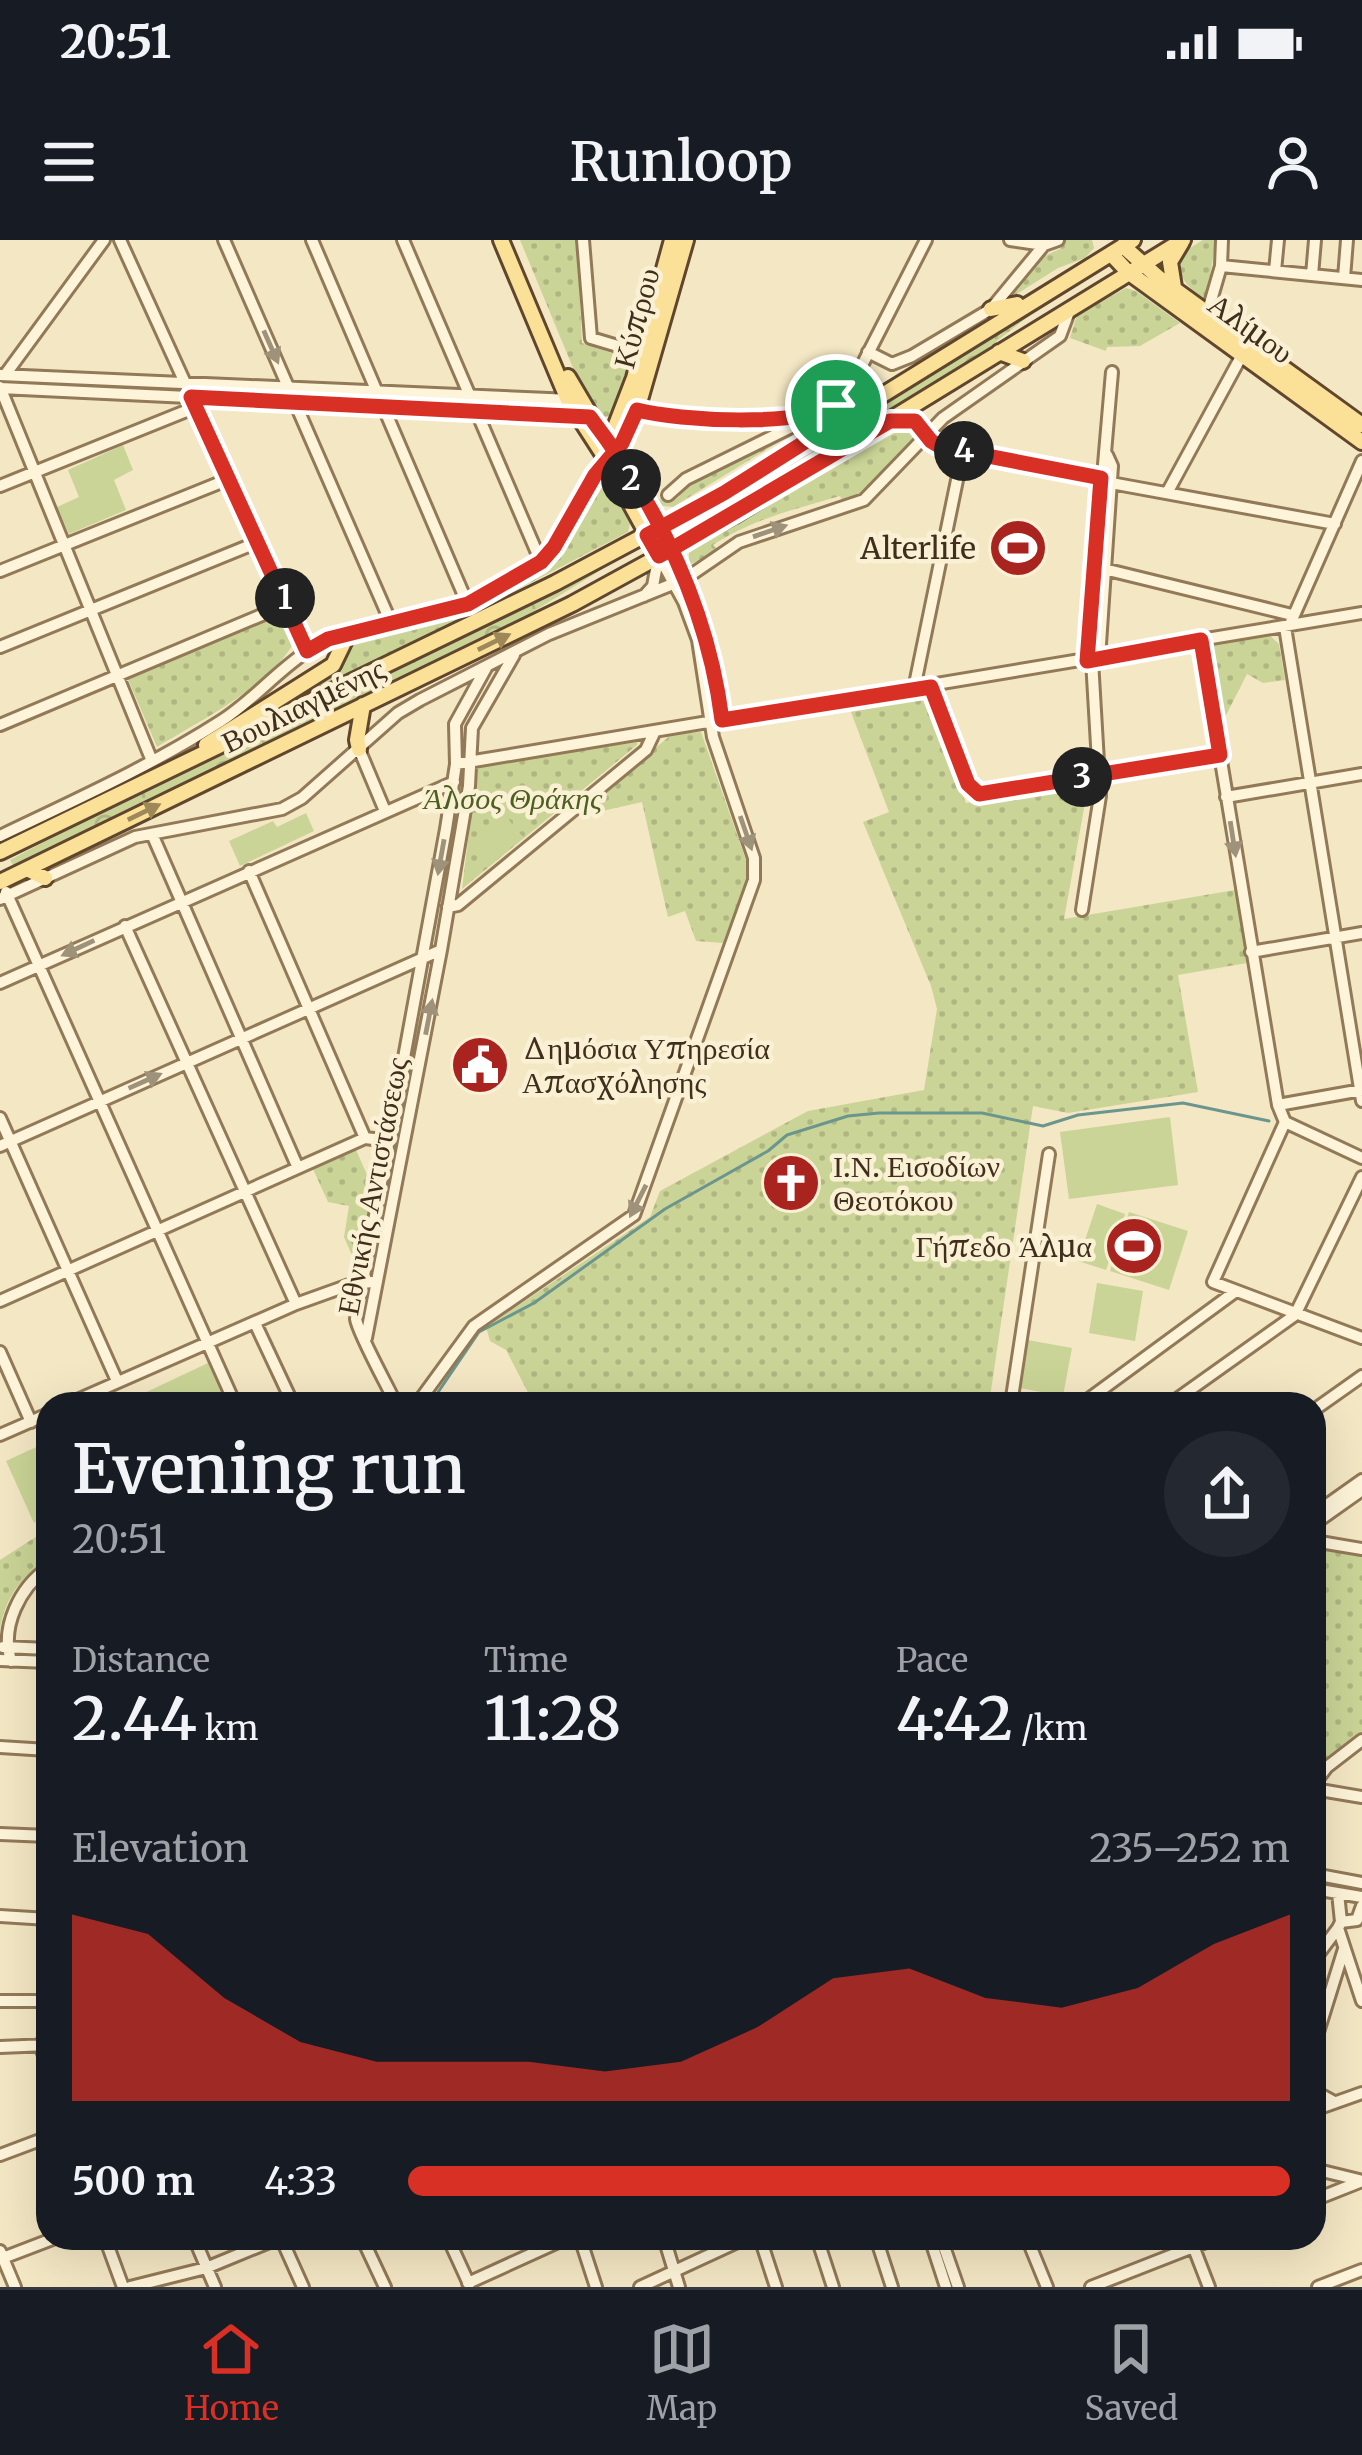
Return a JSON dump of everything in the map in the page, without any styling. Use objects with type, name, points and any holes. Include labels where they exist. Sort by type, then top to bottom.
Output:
[{"type":"main road","points":[[506,240],[578,408],[610,451],[664,553]]},
{"type":"main road","name":"Κύπρου","points":[[610,451],[672,240]]},
{"type":"main road","name":"Κύπρου","points":[[610,451],[637,410],[686,240]]},
{"type":"main road","points":[[1176,291],[1170,262],[1183,240]]},
{"type":"main road","name":"Βουλιαγμένης","points":[[2,888],[27,869],[572,604],[890,421],[1183,240]]},
{"type":"main road","name":"Βουλιαγμένης","points":[[0,852],[724,493],[1118,244]]},
{"type":"main road","name":"Αλίμου","points":[[1118,244],[1134,268],[1242,356],[1362,442]]},
{"type":"main road","name":"Αλίμου","points":[[1134,268],[1176,291],[1362,425]]},
{"type":"main road","points":[[991,309],[1028,302]]},
{"type":"main road","points":[[999,352],[1023,361]]},
{"type":"main road","points":[[926,434],[929,395]]},
{"type":"main road","points":[[816,435],[836,405]]},
{"type":"main road","points":[[890,421],[915,421],[926,434]]},
{"type":"main road","points":[[171,770],[333,665],[348,634],[468,604],[541,562],[610,451]]},
{"type":"main road","points":[[359,749],[364,705]]},
{"type":"main road","points":[[84,860],[90,838]]},
{"type":"main road","points":[[27,869],[45,878]]},
{"type":"street","points":[[1,383],[104,240]]},
{"type":"street","points":[[120,240],[307,651]]},
{"type":"street","points":[[224,240],[392,625]]},
{"type":"street","points":[[312,240],[468,604]]},
{"type":"street","points":[[403,240],[541,562]]},
{"type":"street","points":[[583,240],[591,338],[640,353]]},
{"type":"street","points":[[668,495],[686,479],[836,405],[926,240]]},
{"type":"street","points":[[1010,240],[1044,245],[1058,240]]},
{"type":"street","points":[[1207,314],[1221,266],[1222,240]]},
{"type":"street","points":[[1275,271],[1278,240]]},
{"type":"street","points":[[1312,275],[1315,240]]},
{"type":"street","points":[[1344,278],[1347,240]]},
{"type":"street","points":[[868,352],[898,364],[991,309],[1044,245]]},
{"type":"street","points":[[1221,266],[1362,280]]},
{"type":"street","points":[[230,1392],[2,888],[45,878],[135,837],[282,809],[302,798],[398,713],[487,665],[566,627],[680,582],[739,542],[864,500],[926,434],[1060,336],[1070,308]]},
{"type":"street","points":[[1168,493],[1242,356]]},
{"type":"street","points":[[1082,910],[1099,806],[1093,660],[1106,480],[1112,466],[1107,455],[1112,371]]},
{"type":"street","points":[[1,383],[185,382],[470,395],[578,408]]},
{"type":"street","points":[[1,383],[194,402],[476,411],[578,408]]},
{"type":"street","points":[[1,383],[152,761]]},
{"type":"street","points":[[0,486],[194,402]]},
{"type":"street","points":[[637,410],[747,419],[809,417]]},
{"type":"street","points":[[747,419],[754,448]]},
{"type":"street","points":[[926,434],[934,444],[963,451],[1335,524]]},
{"type":"street","points":[[914,689],[963,451]]},
{"type":"street","points":[[1277,1105],[1361,1094],[1289,622],[1362,461]]},
{"type":"street","points":[[0,571],[229,479]]},
{"type":"street","points":[[1093,660],[1104,568],[1106,480]]},
{"type":"street","points":[[0,647],[258,542]]},
{"type":"street","points":[[426,1392],[474,1326],[625,1222],[639,1206],[756,871],[701,652],[680,582],[664,553]]},
{"type":"street","points":[[640,598],[653,586],[664,553]]},
{"type":"street","points":[[1104,568],[1289,622]]},
{"type":"street","points":[[0,725],[288,604]]},
{"type":"street","points":[[456,764],[1093,660],[1289,622],[1362,614]]},
{"type":"street","points":[[0,836],[152,761],[233,713],[320,642],[348,634]]},
{"type":"street","points":[[1201,640],[1277,1105],[1285,1122],[1362,1158]]},
{"type":"street","name":"Εθνικής Αντιστάσεως","points":[[367,1339],[441,950],[473,724],[515,653]]},
{"type":"street","name":"Εθνικής Αντιστάσεως","points":[[367,1339],[357,1329],[356,1319],[454,782],[457,719],[487,665]]},
{"type":"street","points":[[931,687],[974,792],[1220,755]]},
{"type":"street","points":[[448,907],[458,905],[646,750],[655,731]]},
{"type":"street","points":[[359,749],[386,811]]},
{"type":"street","points":[[1226,797],[1362,774]]},
{"type":"street","points":[[0,983],[454,782]]},
{"type":"street","points":[[152,834],[298,1168]]},
{"type":"street","points":[[249,871],[365,1138]]},
{"type":"street","points":[[125,926],[296,1304]]},
{"type":"street","points":[[1251,952],[1362,933]]},
{"type":"street","points":[[5,1144],[441,950]]},
{"type":"street","points":[[0,1118],[5,1144],[117,1381]]},
{"type":"street","points":[[1285,1122],[1213,1282],[1362,1338]]},
{"type":"street","points":[[0,1301],[365,1138],[390,1141]]},
{"type":"street","points":[[1013,1392],[1049,1154]]},
{"type":"street","points":[[1187,1392],[1295,1315],[1362,1177]]},
{"type":"street","points":[[94,1392],[296,1304],[349,1285],[379,1281]]},
{"type":"street","points":[[1098,1392],[1235,1291]]},
{"type":"street","points":[[255,1323],[287,1392]]},
{"type":"street","points":[[367,1339],[391,1392]]},
{"type":"street","points":[[0,1352],[31,1422]]},
{"type":"street","points":[[1326,1402],[1362,1376]]},
{"type":"street","points":[[0,1435],[36,1420]]},
{"type":"street","points":[[1326,1506],[1362,1480]]},
{"type":"street","points":[[1326,1516],[1362,1490]]},
{"type":"street","points":[[1326,1543],[1362,1549]]},
{"type":"street","points":[[36,1576],[14,1601],[3,1647],[6,1661],[36,1662]]},
{"type":"street","points":[[3,1647],[36,1648]]},
{"type":"street","points":[[1326,1768],[1362,1740]]},
{"type":"street","points":[[0,1747],[36,1749]]},
{"type":"street","points":[[1326,1789],[1362,1797]]},
{"type":"street","points":[[0,1834],[36,1836]]},
{"type":"street","points":[[1326,1876],[1362,1883]]},
{"type":"street","points":[[1326,1891],[1362,1897]]},
{"type":"street","points":[[1338,1893],[1344,1949],[1362,2001]]},
{"type":"street","points":[[1339,1925],[1359,1925],[1362,1906]]},
{"type":"street","points":[[0,1916],[36,1918]]},
{"type":"street","points":[[1326,1943],[1339,1925]]},
{"type":"street","points":[[1326,2007],[1344,1949]]},
{"type":"street","points":[[0,2001],[36,2001]]},
{"type":"street","points":[[0,2047],[36,2045]]},
{"type":"street","points":[[1326,2105],[1362,2092]]},
{"type":"street","points":[[1326,2098],[1334,2102]]},
{"type":"street","points":[[0,2155],[36,2142]]},
{"type":"street","points":[[1326,2172],[1362,2181]]},
{"type":"street","points":[[1326,2195],[1362,2181]]},
{"type":"street","points":[[15,2287],[1,2256],[36,2244]]},
{"type":"street","points":[[110,2250],[126,2287],[206,2268],[250,2250]]},
{"type":"street","points":[[199,2250],[214,2287]]},
{"type":"street","points":[[286,2250],[303,2287]]},
{"type":"street","points":[[368,2250],[385,2287]]},
{"type":"street","points":[[453,2250],[469,2285],[542,2250]]},
{"type":"street","points":[[584,2250],[596,2287]]},
{"type":"street","points":[[668,2250],[679,2287]]},
{"type":"street","points":[[640,2287],[714,2250]]},
{"type":"street","points":[[764,2250],[776,2287]]},
{"type":"street","points":[[821,2250],[833,2287]]},
{"type":"street","points":[[880,2250],[892,2287]]},
{"type":"street","points":[[934,2250],[946,2287]]},
{"type":"street","points":[[945,2250],[958,2287]]},
{"type":"street","points":[[1032,2250],[1047,2287]]},
{"type":"street","points":[[1091,2287],[1173,2250]]},
{"type":"street","points":[[1194,2250],[1209,2287]]},
{"type":"street","points":[[1318,2287],[1362,2270]]},
{"type":"green space","points":[[520,240],[577,240],[582,343],[632,360],[614,416],[601,417],[578,380]]},
{"type":"green space","points":[[1066,240],[1092,240],[1094,248],[1085,258],[1058,268],[1012,297],[1042,257],[1060,249]]},
{"type":"green space","points":[[1203,240],[1216,240],[1206,300],[1188,286],[1181,269],[1182,253]]},
{"type":"green space","points":[[1097,270],[988,348],[737,505],[682,534]]},
{"type":"green space","points":[[1126,288],[1180,323],[1140,346],[1107,347],[1106,351],[1070,338],[1077,315]]},
{"type":"green space","points":[[806,425],[673,507],[655,505],[632,461],[659,499],[670,503],[688,480]]},
{"type":"green space","points":[[908,425],[915,432],[914,440],[883,478],[855,501],[844,506],[840,496],[759,521],[713,545],[718,550],[689,565],[689,552]]},
{"type":"green space","points":[[123,445],[133,470],[114,480],[126,510],[69,534],[57,507],[79,497],[68,470]]},
{"type":"green space","points":[[608,478],[631,520],[628,532],[258,717],[341,664],[351,647],[371,634],[461,613],[555,562],[603,479]]},
{"type":"green space","points":[[632,551],[498,633],[13,865],[10,860],[100,812]]},
{"type":"green space","points":[[283,615],[295,640],[270,672],[234,701],[157,747],[127,677]]},
{"type":"green space","points":[[1266,632],[1279,644],[1285,680],[1263,683],[1247,674],[1219,729],[1204,642]]},
{"type":"green space","points":[[921,695],[966,803],[1082,781],[1085,803],[1064,919],[1235,890],[1247,963],[1178,975],[1198,1092],[1068,1113],[1033,1106],[991,1392],[528,1392],[506,1350],[490,1341],[486,1327],[650,1217],[660,1191],[808,1111],[924,1090],[937,1009],[863,822],[889,812],[849,707]]},
{"type":"green space","points":[[701,732],[747,863],[748,875],[723,943],[696,941],[685,911],[668,917],[642,802],[589,814],[584,808],[672,734]]},
{"type":"green space","name":"Άλσος Θράκης","points":[[638,738],[637,745],[462,889],[477,767]]},
{"type":"green space","points":[[306,813],[314,831],[240,866],[229,841],[273,821],[277,827]]},
{"type":"green space","points":[[508,819],[523,837],[490,866],[474,848]]},
{"type":"green space","points":[[1170,1117],[1178,1185],[1069,1199],[1060,1132]]},
{"type":"green space","points":[[356,1150],[376,1186],[363,1256],[354,1260],[344,1237],[349,1206],[328,1202],[313,1169]]},
{"type":"green space","points":[[1097,1204],[1125,1214],[1106,1270],[1078,1261]]},
{"type":"green space","points":[[1129,1212],[1188,1231],[1169,1290],[1110,1271]]},
{"type":"green space","points":[[1097,1283],[1143,1291],[1135,1341],[1089,1333]]},
{"type":"green space","points":[[1022,1339],[1072,1348],[1064,1392],[1014,1387]]},
{"type":"green space","points":[[208,1363],[221,1392],[146,1392]]},
{"type":"green space","points":[[36,1447],[34,1523],[6,1461]]},
{"type":"green space","points":[[36,1537],[36,1569],[16,1589],[0,1629],[0,1560]]},
{"type":"green space","points":[[1326,1550],[1362,1555],[1362,1731],[1326,1761]]},
{"type":"waterway","points":[[438,1392],[479,1332],[534,1303],[665,1209],[768,1151],[787,1135],[848,1116],[879,1113],[982,1113],[1043,1126],[1078,1115],[1183,1103],[1269,1121]]},
{"type":"place","name":"Alterlife","points":[[1018,548]]},
{"type":"place","name":"Δημόσια Υπηρεσία Απασχόλησης","points":[[480,1065]]},
{"type":"place","name":"Ι.Ν. Εισοδίων Θεοτόκου","points":[[791,1183]]},
{"type":"place","name":"Γήπεδο Άλμα","points":[[1134,1246]]},
{"type":"route","points":[[836,405],[798,418],[637,410],[622,443],[615,453],[606,459],[595,475],[541,562],[468,604],[328,639],[307,651],[191,397],[590,417],[608,441],[615,453],[651,513],[659,527],[670,550],[674,556],[699,610],[713,656],[722,720],[931,687],[968,784],[979,794],[1220,755],[1201,640],[1087,661],[1101,478],[941,447],[915,421],[890,421],[738,513],[670,550],[659,556],[647,535],[659,527],[724,493],[816,435],[836,405]]}]
